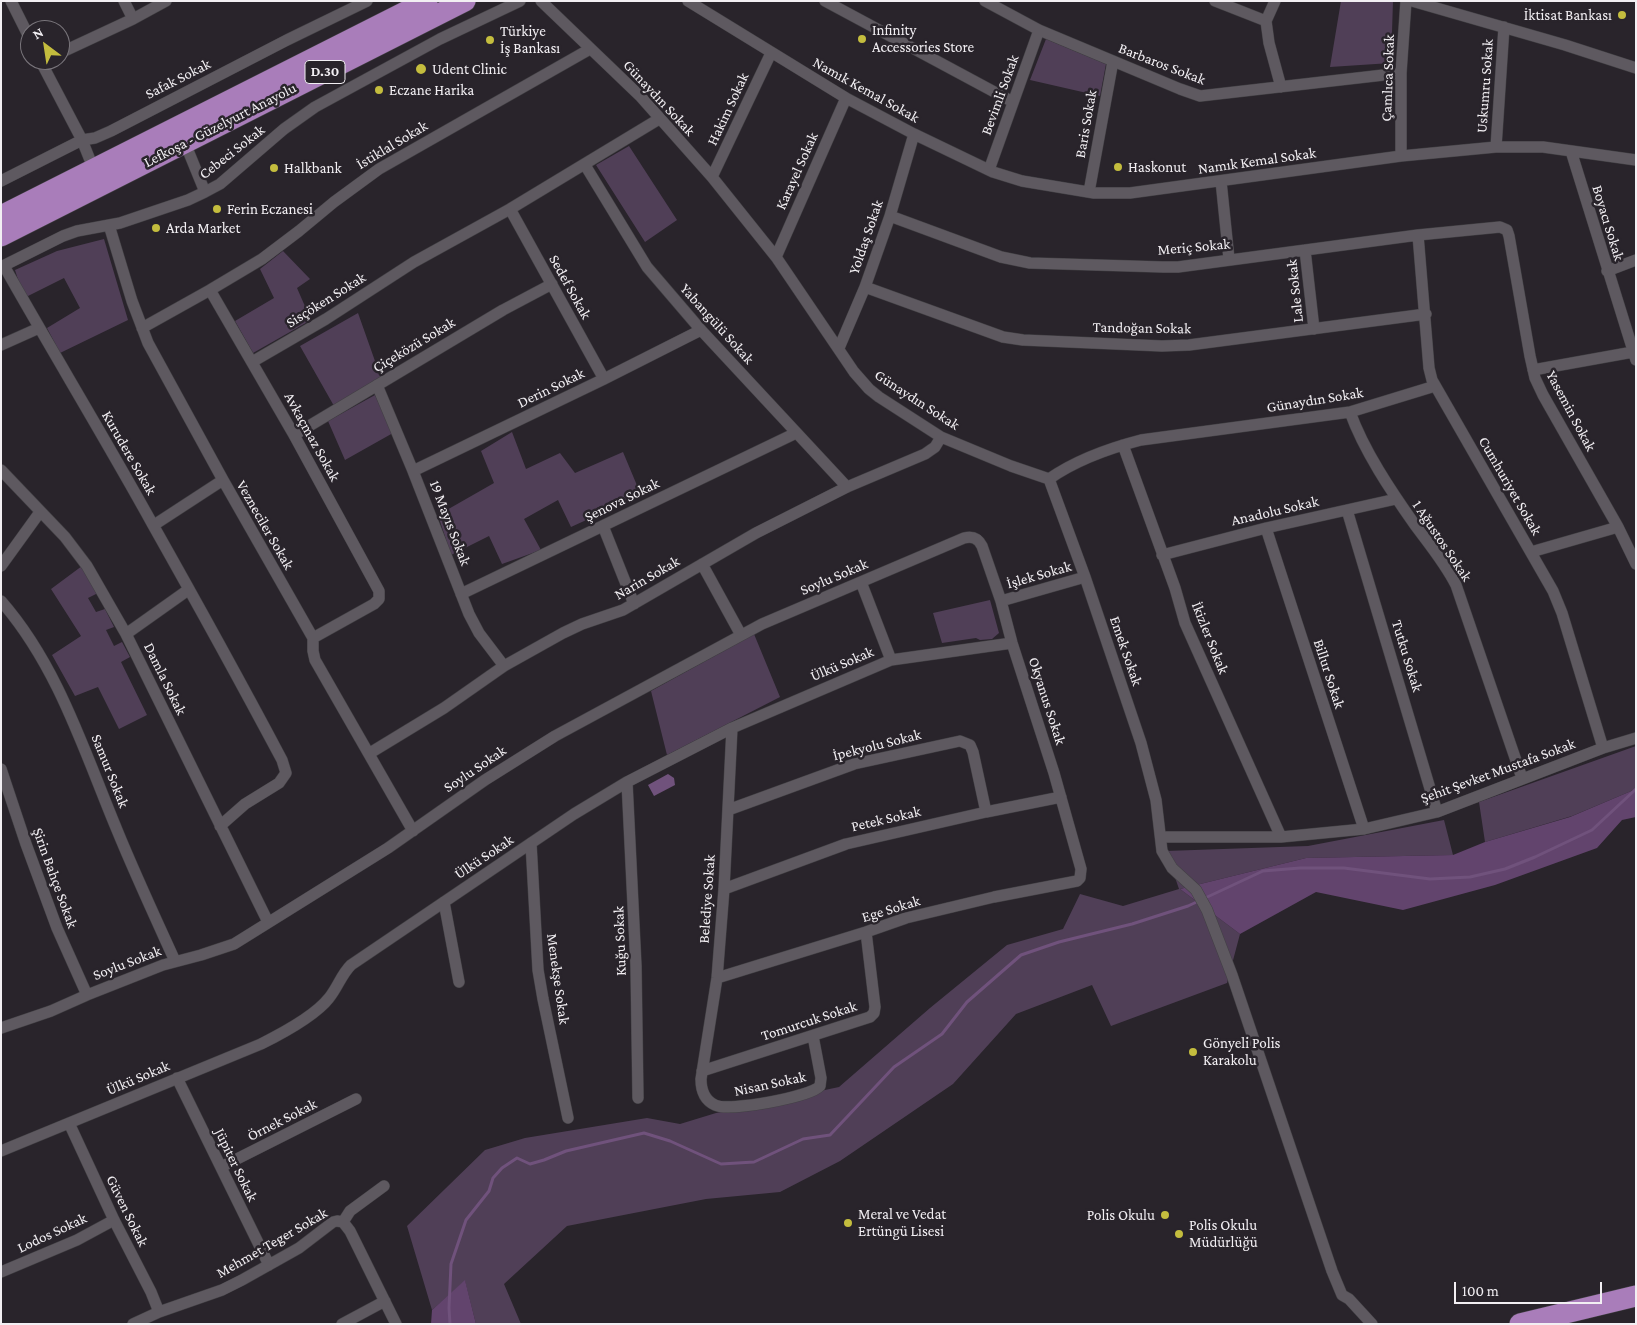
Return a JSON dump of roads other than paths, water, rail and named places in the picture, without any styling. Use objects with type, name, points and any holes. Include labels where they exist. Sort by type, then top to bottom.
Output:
[{"type":"highway","name":"Lefkoşa - Güzelyurt Anayolu","points":[[1,216],[427,1]]},
{"type":"highway","name":"Lefkoşa - Güzelyurt Anayolu","points":[[1,236],[465,1]]},
{"type":"highway","points":[[1520,1324],[1636,1296]]},
{"type":"highway","points":[[1580,1324],[1636,1310]]},
{"type":"street","points":[[11,1],[20,20]]},
{"type":"street","points":[[124,1],[133,19]]},
{"type":"street","points":[[70,48],[133,19],[166,1]]},
{"type":"street","name":"Safak Sokak","points":[[1,181],[82,140],[95,138],[111,131],[286,40],[367,1]]},
{"type":"street","name":"Cebeci Sokak","points":[[3,267],[63,236],[77,231],[109,225],[188,200],[205,192],[220,184],[284,129],[315,107],[432,44],[520,1]]},
{"type":"street","name":"Günaydın Sokak","points":[[541,1],[641,97],[712,177],[776,257],[854,372],[869,389],[941,437],[1011,466],[1049,479],[1073,465],[1123,445],[1155,438],[1350,412],[1435,386]]},
{"type":"street","name":"Namık Kemal Sokak","points":[[688,1],[846,98],[914,134],[989,170],[1022,182],[1089,192],[1130,193],[1401,156],[1496,147],[1531,146],[1636,160]]},
{"type":"street","points":[[825,1],[1013,102]]},
{"type":"street","name":"Barbaros Sokak","points":[[985,1],[1039,30],[1200,96],[1401,73]]},
{"type":"street","points":[[1215,1],[1266,21]]},
{"type":"street","points":[[1275,1],[1266,21],[1269,43],[1281,88]]},
{"type":"street","name":"Çamlıca Sokak","points":[[1401,156],[1401,73],[1406,1]]},
{"type":"street","points":[[1412,1],[1504,26],[1636,68]]},
{"type":"street","name":"Uskumru Sokak","points":[[1496,147],[1504,26]]},
{"type":"street","name":"Bevimli Sokak","points":[[989,170],[1039,30]]},
{"type":"street","name":"İstiklal Sokak","points":[[142,328],[210,290],[278,247],[379,169],[590,49]]},
{"type":"street","name":"Hakim Sokak","points":[[712,177],[771,53]]},
{"type":"street","name":"Baris Sokak","points":[[1089,192],[1113,61]]},
{"type":"street","points":[[47,70],[82,140],[94,170]]},
{"type":"street","name":"Karayel Sokak","points":[[776,257],[846,98]]},
{"type":"street","points":[[510,209],[659,119]]},
{"type":"street","name":"Yoldaş Sokak","points":[[839,348],[865,287],[890,216],[914,134]]},
{"type":"street","points":[[185,143],[205,192]]},
{"type":"street","name":"Boyacı Sokak","points":[[1571,151],[1635,356]]},
{"type":"street","name":"Yabangülü Sokak","points":[[585,165],[646,267],[701,330],[847,487]]},
{"type":"street","points":[[1220,181],[1229,259]]},
{"type":"street","name":"Sisçöken Sokak","points":[[252,362],[326,319],[414,262],[510,209]]},
{"type":"street","name":"Sedef Sokak","points":[[510,209],[604,380]]},
{"type":"street","name":"Meriç Sokak","points":[[890,216],[1001,257],[1022,262],[1178,267],[1418,235],[1500,227],[1507,230]]},
{"type":"street","name":"Vezneciler Sokak","points":[[109,225],[148,343],[313,638],[315,660],[413,831]]},
{"type":"street","name":"Yasemin Sokak","points":[[1507,230],[1533,370],[1543,395],[1618,527],[1636,564]]},
{"type":"street","name":"Cumhuriyet Sokak","points":[[1418,235],[1429,368],[1435,386],[1553,592],[1603,748]]},
{"type":"street","name":"Lale Sokak","points":[[1305,250],[1314,329]]},
{"type":"street","points":[[1607,271],[1636,260]]},
{"type":"street","name":"Kurudere Sokak","points":[[3,267],[154,525],[188,590],[230,661],[282,760],[286,773],[279,783],[245,804],[220,826]]},
{"type":"street","name":"Çiçeközü Sokak","points":[[294,435],[503,310],[552,284]]},
{"type":"street","name":"Tandoğan Sokak","points":[[865,287],[1003,337],[1023,340],[1181,345],[1426,314]]},
{"type":"street","name":"Avkaçmaz Sokak","points":[[210,290],[294,435],[380,594],[374,604],[313,638]]},
{"type":"street","points":[[1,345],[39,328]]},
{"type":"street","name":"Derin Sokak","points":[[413,471],[604,380],[701,330]]},
{"type":"street","points":[[1533,370],[1635,356]]},
{"type":"street","name":"19 Mayıs Sokak","points":[[378,385],[473,623],[504,666]]},
{"type":"street","name":"1 Ağustos Sokak","points":[[1350,412],[1356,428],[1396,499],[1449,572],[1456,585],[1522,778]]},
{"type":"street","name":"Şenova Sokak","points":[[461,594],[796,433]]},
{"type":"street","name":"Narin Sokak","points":[[370,753],[437,713],[504,666],[571,629],[623,610],[739,542],[847,487],[925,454],[935,447],[941,437]]},
{"type":"street","name":"İkizler Sokak","points":[[1123,445],[1175,588],[1185,623],[1281,837]]},
{"type":"street","name":"Damla Sokak","points":[[1,470],[81,556],[126,634],[268,922]]},
{"type":"street","name":"Emek Sokak","points":[[1049,479],[1085,577],[1141,743],[1156,800],[1162,852],[1167,862],[1183,880],[1196,890],[1207,910],[1232,975],[1332,1271],[1342,1295],[1372,1324]]},
{"type":"street","points":[[154,525],[223,480]]},
{"type":"street","name":"Anadolu Sokak","points":[[1162,555],[1266,528],[1396,499]]},
{"type":"street","name":"Tutku Sokak","points":[[1347,510],[1437,812]]},
{"type":"street","points":[[1,566],[40,512]]},
{"type":"street","points":[[602,526],[634,604]]},
{"type":"street","points":[[1531,552],[1618,527]]},
{"type":"street","name":"Billur Sokak","points":[[1266,528],[1364,829]]},
{"type":"street","name":"Soylu Sokak","points":[[1,1028],[51,1011],[175,961],[201,956],[227,947],[251,934],[413,831],[485,780],[555,736],[741,635],[786,613],[970,537]]},
{"type":"street","name":"Okyanus Sokak","points":[[970,537],[977,539],[982,546],[1001,601],[1061,797],[1081,871],[1080,878],[1077,881]]},
{"type":"street","points":[[702,564],[741,635]]},
{"type":"street","name":"İşlek Sokak","points":[[1001,601],[1085,577]]},
{"type":"street","points":[[861,582],[891,660]]},
{"type":"street","points":[[126,634],[188,590]]},
{"type":"street","name":"Samur Sokak","points":[[1,601],[15,616],[41,657],[61,695],[83,744],[117,830],[175,961]]},
{"type":"street","name":"Ülkü Sokak","points":[[1,1151],[270,1040],[312,1014],[331,996],[342,974],[351,965],[531,843],[627,782],[732,728],[891,660],[1012,642]]},
{"type":"street","name":"Belediye Sokak","points":[[702,1071],[717,978],[724,889],[732,728]]},
{"type":"street","name":"Şehit Şevket Mustafa Sokak","points":[[1161,837],[1281,837],[1364,829],[1437,812],[1522,778],[1636,738]]},
{"type":"street","name":"İpekyolu Sokak","points":[[728,810],[854,764],[960,740],[967,742],[972,748],[986,812]]},
{"type":"street","name":"Şirin Bahçe Sokak","points":[[1,769],[57,928],[87,995]]},
{"type":"street","name":"Kuğu Sokak","points":[[627,782],[636,966],[638,1098]]},
{"type":"street","name":"Petek Sokak","points":[[724,889],[846,844],[1061,797]]},
{"type":"street","name":"Menekşe Sokak","points":[[531,843],[538,970],[568,1118]]},
{"type":"street","name":"Ege Sokak","points":[[717,978],[906,918],[1077,881]]},
{"type":"street","points":[[444,902],[459,982]]},
{"type":"street","name":"Tomurcuk Sokak","points":[[702,1071],[867,1018],[874,1013],[875,1007],[866,932]]},
{"type":"street","name":"Nisan Sokak","points":[[702,1071],[701,1085],[704,1096],[719,1107],[746,1106],[810,1093],[818,1088],[821,1080],[813,1036]]},
{"type":"street","name":"Jüpiter Sokak","points":[[177,1078],[269,1266]]},
{"type":"street","name":"Örnek Sokak","points":[[221,1167],[356,1099]]},
{"type":"street","name":"Güven Sokak","points":[[69,1123],[159,1312]]},
{"type":"street","name":"Mehmet Teger Sokak","points":[[133,1324],[159,1312],[222,1290],[269,1266],[306,1244],[333,1222],[342,1222],[350,1212],[384,1186]]},
{"type":"street","name":"Lodos Sokak","points":[[1,1272],[77,1240],[114,1220]]},
{"type":"street","points":[[342,1222],[350,1231],[396,1324]]},
{"type":"street","points":[[342,1324],[385,1301]]},
{"type":"waterway","points":[[450,1324],[451,1264],[466,1220],[489,1191],[493,1178],[502,1168],[517,1158],[530,1164],[566,1151],[644,1133],[670,1141],[721,1164],[754,1162],[803,1139],[830,1135],[894,1067],[942,1034],[967,1002],[1021,955],[1059,942],[1132,924],[1188,906],[1263,871],[1300,868],[1344,868],[1430,879],[1470,877],[1505,869],[1592,830],[1636,789]]},
{"type":"place","name":"İktisat Bankası","points":[[1622,15]]},
{"type":"place","name":"Infinity Accessories Store","points":[[862,39]]},
{"type":"place","name":"Türkiye İş Bankası","points":[[490,40]]},
{"type":"place","name":"Udent Clinic","points":[[421,69]]},
{"type":"place","name":"Eczane Harika","points":[[379,90]]},
{"type":"place","name":"Haskonut","points":[[1118,167]]},
{"type":"place","name":"Halkbank","points":[[274,168]]},
{"type":"place","name":"Ferin Eczanesi","points":[[217,209]]},
{"type":"place","name":"Arda Market","points":[[156,228]]},
{"type":"place","name":"Gönyeli Polis Karakolu","points":[[1193,1052]]},
{"type":"place","name":"Polis Okulu","points":[[1165,1215]]},
{"type":"place","name":"Meral ve Vedat Ertüngü Lisesi","points":[[848,1223]]},
{"type":"place","name":"Polis Okulu Müdürlüğü","points":[[1179,1234]]}]
